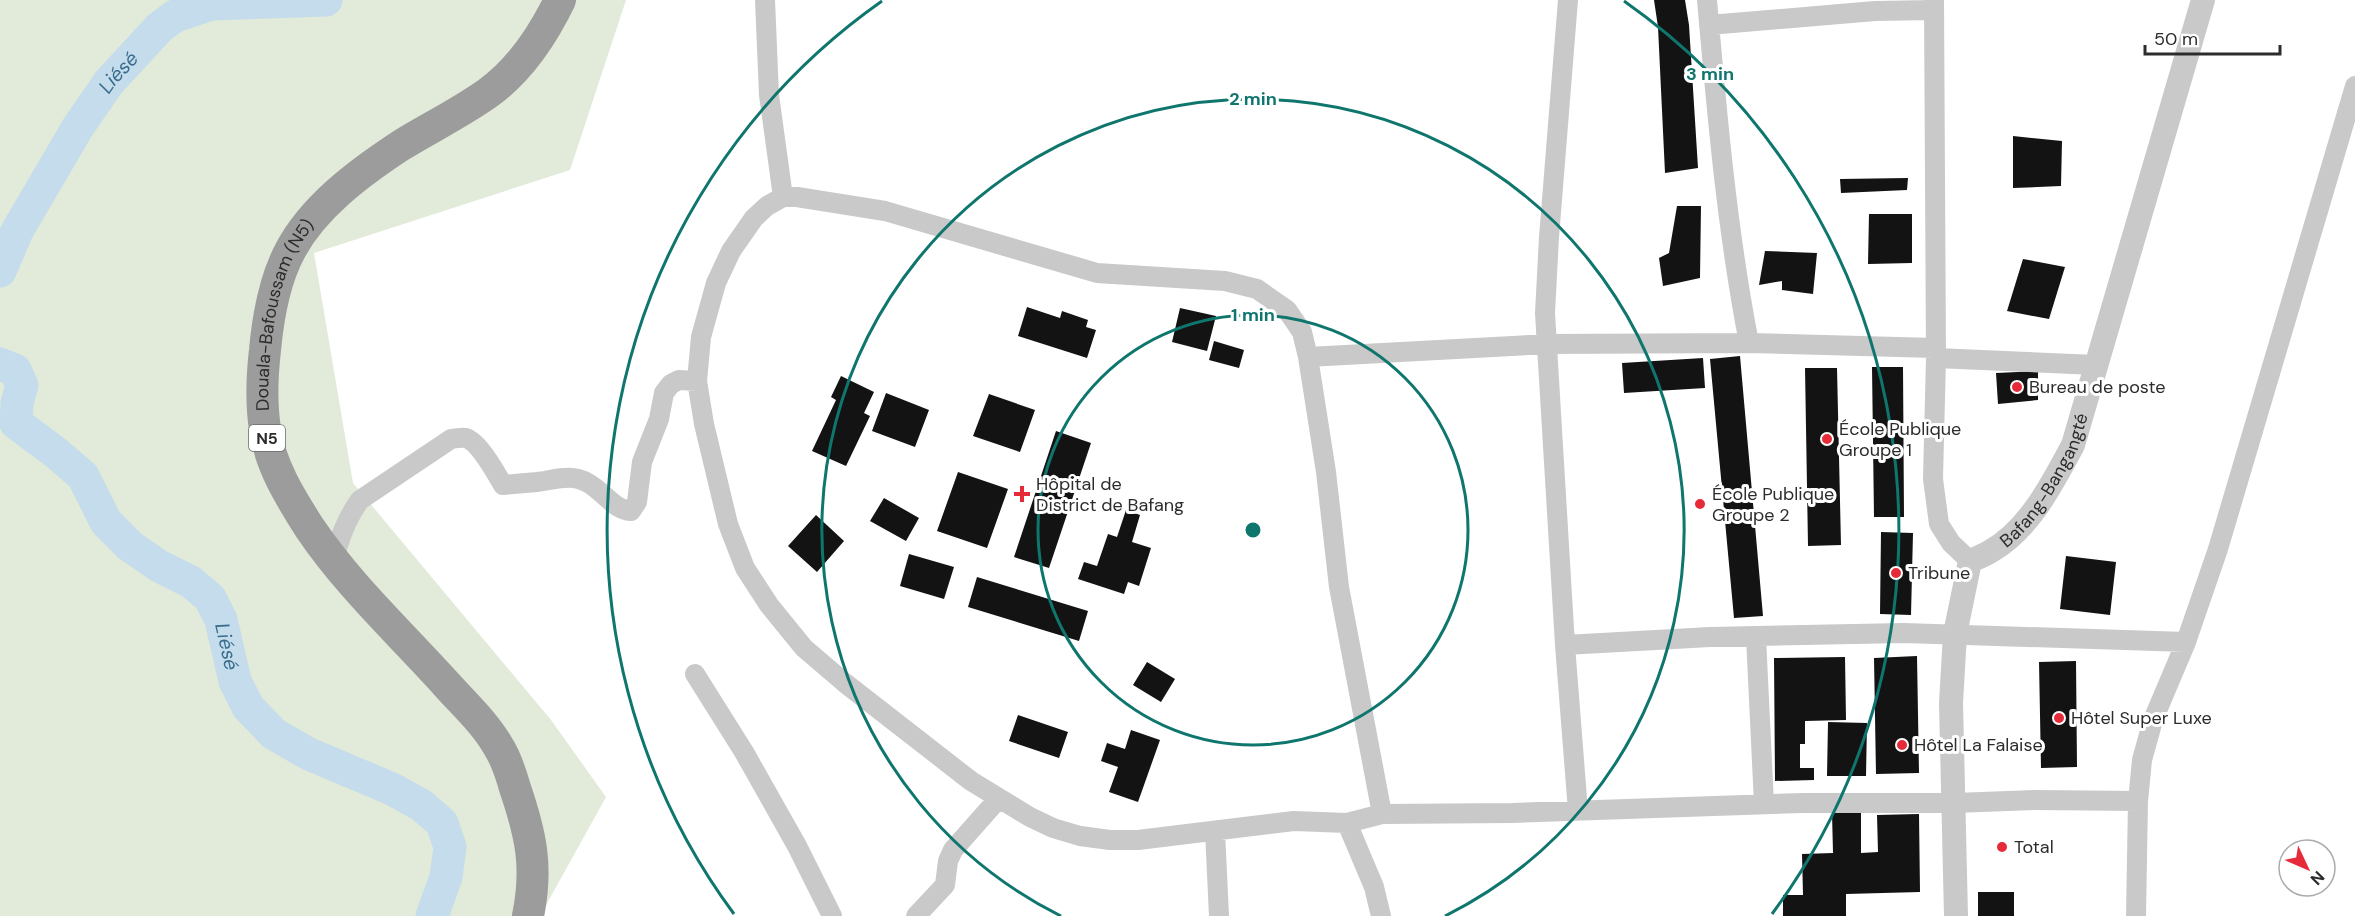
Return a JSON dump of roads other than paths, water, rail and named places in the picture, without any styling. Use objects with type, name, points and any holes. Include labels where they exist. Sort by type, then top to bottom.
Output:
[{"type":"highway","name":"Douala-Bafoussam (N5)","points":[[528,916],[534,886],[532,852],[526,820],[499,747],[389,621],[333,562],[292,502],[272,458],[265,429],[262,390],[267,325],[276,288],[290,251],[318,211],[353,181],[399,147],[490,92],[519,64],[548,27],[560,0]]},
{"type":"street","points":[[765,0],[769,95],[783,197]]},
{"type":"street","points":[[1568,0],[1545,291],[1565,645],[1578,812]]},
{"type":"street","points":[[1707,0],[1726,207],[1736,278],[1749,343]]},
{"type":"street","name":"Bafang-Bangangté","points":[[1970,561],[1992,551],[2022,525],[2054,480],[2073,445],[2203,0]]},
{"type":"street","points":[[1709,25],[1933,5],[1935,353],[1933,479],[1939,524],[1951,543],[1970,561],[1955,634],[1951,703],[1956,916]]},
{"type":"street","points":[[2136,916],[2138,801],[2142,760],[2153,720],[2186,642],[2218,549],[2355,86]]},
{"type":"street","points":[[1382,814],[1339,587],[1326,472],[1308,357],[1302,332],[1287,310],[1257,289],[1225,280],[1097,273],[885,211],[797,197],[783,197],[767,206],[754,218],[730,251],[707,311],[701,337],[697,381],[704,424],[728,524],[745,567],[769,605],[804,648],[837,676],[971,781],[1053,828],[1080,836],[1110,840],[1138,840],[1294,821],[1347,823],[1382,814],[1578,812],[1764,804],[1955,803],[2035,800],[2138,801]]},
{"type":"street","points":[[1308,357],[1547,344],[1749,343],[2096,365]]},
{"type":"street","points":[[333,562],[340,536],[360,500],[451,439],[462,437],[470,439],[484,455],[503,485],[541,482],[560,477],[576,478],[589,483],[626,511],[631,511],[636,502],[642,462],[659,419],[664,393],[671,384],[679,380],[697,381]]},
{"type":"street","points":[[1565,645],[1710,637],[1904,633],[2186,642]]},
{"type":"street","points":[[1756,637],[1764,804]]},
{"type":"street","points":[[695,674],[744,752],[797,846],[832,916]]},
{"type":"street","points":[[916,916],[945,885],[948,861],[953,850],[999,798]]},
{"type":"street","points":[[1347,823],[1374,887],[1380,916]]},
{"type":"street","points":[[1215,831],[1219,916]]},
{"type":"waterway","name":"Liésé","points":[[0,271],[17,231],[78,127],[109,82],[160,27],[175,16],[211,4],[326,0]]},
{"type":"waterway","name":"Liésé","points":[[0,364],[15,370],[22,385],[17,403],[16,423],[83,476],[106,522],[130,546],[159,566],[191,582],[210,598],[221,620],[235,681],[248,707],[274,734],[309,754],[392,789],[421,805],[442,823],[450,847],[446,877],[432,916]]},
{"type":"place","name":"Bureau de poste","points":[[2017,387]]},
{"type":"place","name":"École Publique Groupe 1","points":[[1827,439]]},
{"type":"place","name":"Hôpital de District de Bafang","points":[[1022,494]]},
{"type":"place","name":"École Publique Groupe 2","points":[[1700,504]]},
{"type":"place","name":"Tribune","points":[[1896,573]]},
{"type":"place","name":"Hôtel Super Luxe","points":[[2059,718]]},
{"type":"place","name":"Hôtel La Falaise","points":[[1902,745]]},
{"type":"place","name":"Total","points":[[2002,847]]}]
